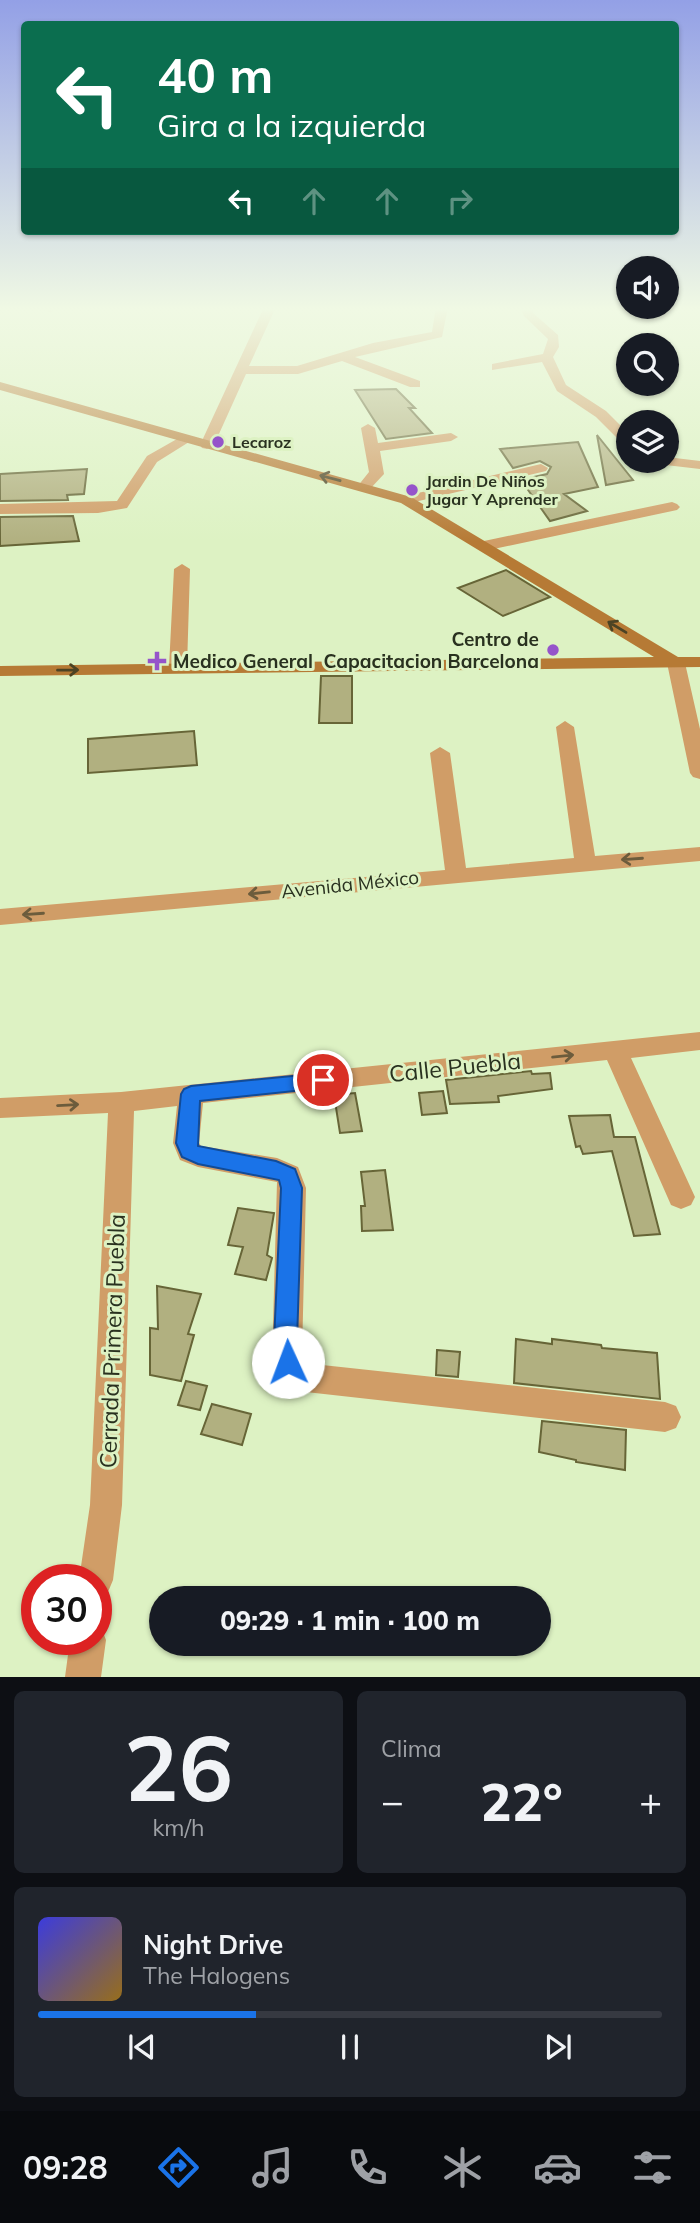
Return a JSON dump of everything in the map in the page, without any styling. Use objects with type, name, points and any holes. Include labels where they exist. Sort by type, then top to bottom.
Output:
[{"type":"street","points":[[207,445],[233,385]]},
{"type":"street","points":[[558,385],[568,396],[600,413],[616,429]]},
{"type":"street","points":[[0,386],[406,500],[676,663],[700,773]]},
{"type":"street","points":[[364,487],[369,479],[377,474],[368,428]]},
{"type":"street","points":[[372,448],[451,437]]},
{"type":"street","points":[[0,509],[98,508],[122,505],[152,458],[184,439]]},
{"type":"street","points":[[679,463],[700,465]]},
{"type":"street","points":[[406,500],[541,468]]},
{"type":"street","points":[[484,546],[672,507]]},
{"type":"street","points":[[178,667],[182,569]]},
{"type":"street","points":[[0,671],[700,662]]},
{"type":"street","points":[[565,727],[585,862]]},
{"type":"street","points":[[440,753],[456,874]]},
{"type":"street","name":"Avenida México","points":[[0,916],[119,908],[700,853]]},
{"type":"street","name":"Calle Puebla","points":[[0,1108],[121,1102],[700,1041]]},
{"type":"street","points":[[615,1051],[681,1197]]},
{"type":"street","points":[[191,1094],[186,1143],[190,1152],[198,1156],[276,1169],[288,1175],[292,1188],[286,1341],[288,1362],[306,1378],[665,1418]]},
{"type":"street","name":"Cerrada Primera Puebla","points":[[98,1564],[106,1505],[121,1102]]},
{"type":"street","points":[[83,1677],[86,1655]]},
{"type":"building","points":[[396,389],[415,408],[409,408],[432,433],[386,439],[355,390]]},
{"type":"building","points":[[597,435],[616,459],[616,473],[627,473],[633,480],[606,485]]},
{"type":"building","points":[[578,442],[598,487],[564,494],[587,511],[550,521],[521,480],[547,474],[551,467],[540,461],[513,468],[500,449]]},
{"type":"building","points":[[87,469],[84,494],[67,495],[68,500],[0,501],[0,474]]},
{"type":"building","points":[[73,516],[79,541],[0,546],[0,517]]},
{"type":"building","points":[[506,570],[550,597],[503,616],[458,588]]},
{"type":"building","points":[[321,676],[352,676],[352,723],[319,723]]},
{"type":"building","points":[[194,731],[197,765],[88,773],[88,739]]},
{"type":"building","points":[[531,1071],[532,1074],[550,1073],[552,1089],[498,1096],[499,1102],[450,1104],[446,1080]]},
{"type":"building","points":[[443,1091],[447,1113],[422,1115],[419,1093]]},
{"type":"building","points":[[355,1093],[362,1131],[340,1133],[334,1095]]},
{"type":"building","points":[[610,1115],[614,1137],[635,1137],[660,1234],[634,1236],[612,1151],[583,1154],[580,1146],[576,1147],[569,1116]]},
{"type":"building","points":[[385,1170],[393,1230],[362,1231],[361,1206],[365,1206],[361,1172]]},
{"type":"building","points":[[238,1208],[274,1213],[267,1255],[272,1258],[266,1280],[235,1274],[243,1247],[228,1245]]},
{"type":"building","points":[[157,1286],[201,1294],[188,1334],[194,1335],[181,1381],[150,1375],[150,1328],[158,1329]]},
{"type":"building","points":[[516,1339],[552,1344],[552,1339],[601,1345],[602,1348],[657,1353],[660,1399],[514,1383]]},
{"type":"building","points":[[437,1350],[460,1352],[458,1377],[436,1375]]},
{"type":"building","points":[[186,1381],[207,1386],[200,1410],[178,1405]]},
{"type":"building","points":[[212,1404],[251,1414],[242,1445],[201,1434]]},
{"type":"building","points":[[542,1421],[626,1430],[625,1470],[576,1462],[539,1452]]},
{"type":"place","name":"Lecaroz","points":[[218,442]]},
{"type":"place","name":"Jardin De Niños Jugar Y Aprender","points":[[412,490]]},
{"type":"place","name":"Centro de Capacitacion Barcelona","points":[[553,650]]},
{"type":"place","name":"Medico General","points":[[157,661]]},
{"type":"route","points":[[288,1362],[286,1341],[292,1188],[288,1175],[276,1169],[198,1156],[190,1152],[186,1143],[191,1094],[323,1080]]}]
